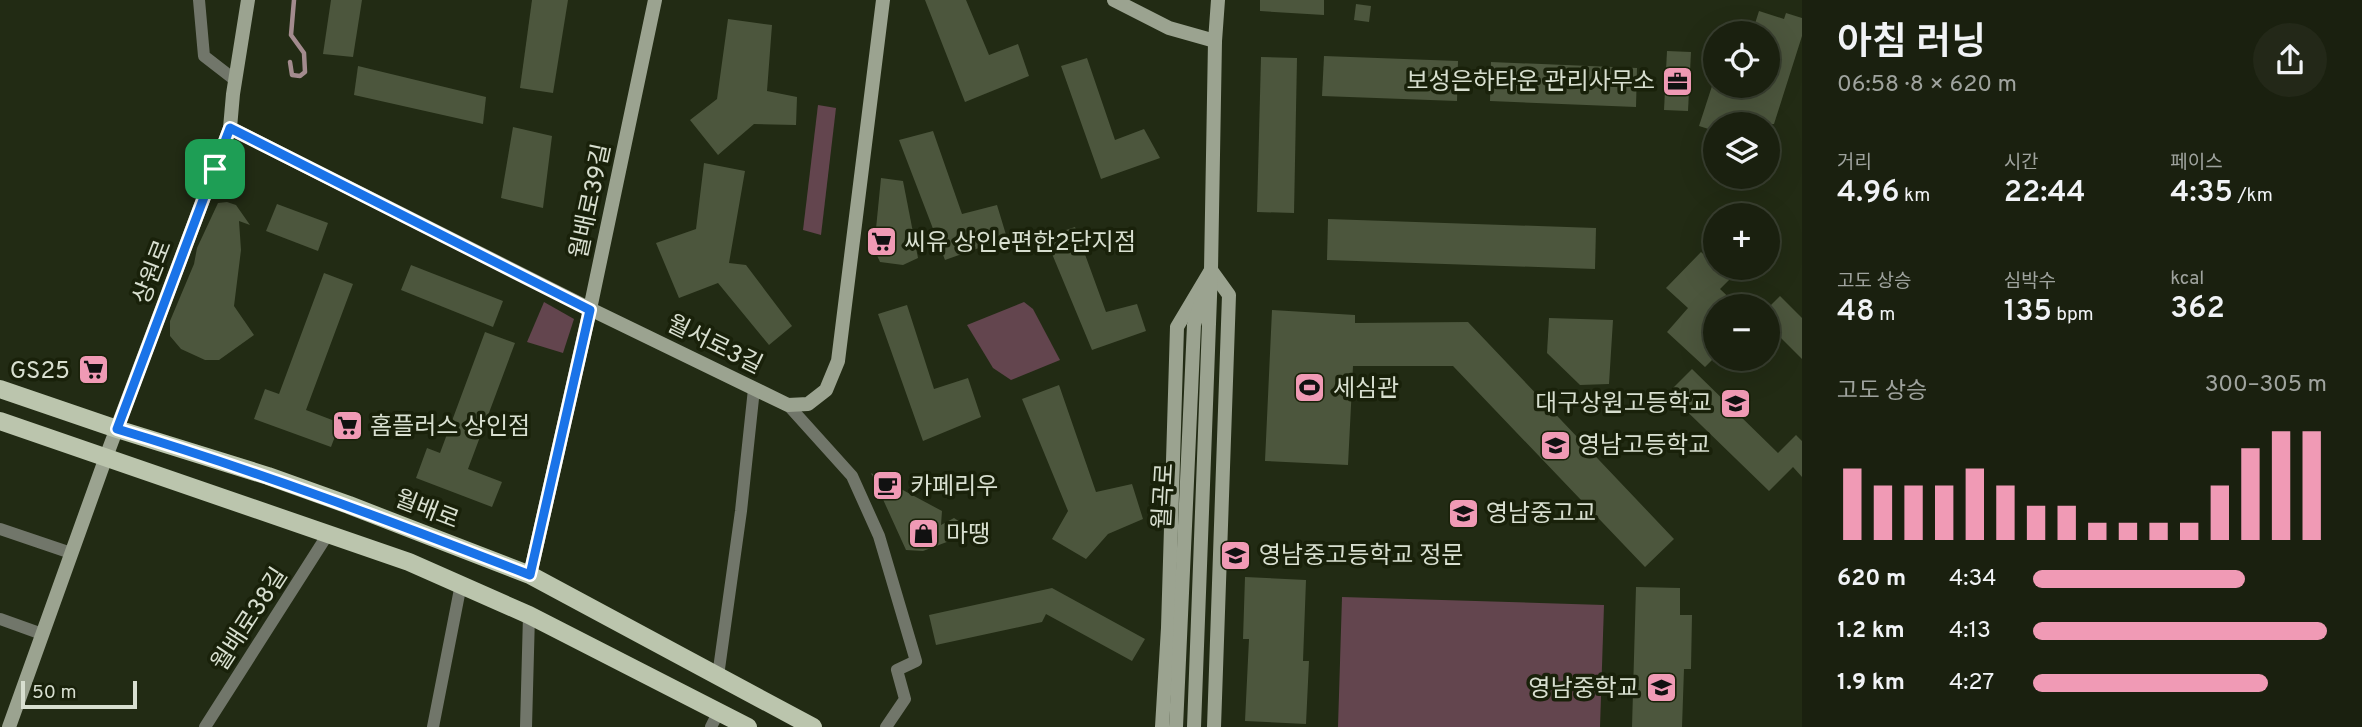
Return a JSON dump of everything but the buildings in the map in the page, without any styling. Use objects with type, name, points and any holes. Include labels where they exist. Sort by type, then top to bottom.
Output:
[{"type":"main road","name":"월배로","points":[[0,389],[268,476],[530,575],[813,727]]},
{"type":"main road","points":[[0,421],[409,562],[461,583],[529,615],[715,719],[748,727]]},
{"type":"street","points":[[199,0],[204,57],[235,80]]},
{"type":"street","name":"상원로","points":[[9,727],[106,457],[230,128],[248,0]]},
{"type":"street","name":"월배로39길","points":[[530,575],[590,310],[654,0]]},
{"type":"street","points":[[789,405],[808,404],[826,390],[838,361],[883,0]]},
{"type":"street","points":[[1114,0],[1168,27],[1215,41]]},
{"type":"street","name":"월곡로","points":[[1194,727],[1211,270],[1215,41],[1219,0]]},
{"type":"street","name":"월서로3길","points":[[230,128],[590,310],[789,405]]},
{"type":"street","points":[[1162,727],[1168,628],[1177,327],[1211,270],[1229,295],[1214,727]]},
{"type":"street","name":"월곡로","points":[[1176,727],[1194,325],[1211,270]]},
{"type":"street","points":[[718,676],[741,511],[754,389]]},
{"type":"street","points":[[789,405],[852,477],[879,536],[897,593],[916,661],[897,670],[905,699],[886,727]]},
{"type":"street","points":[[0,529],[71,553]]},
{"type":"street","name":"월배로38길","points":[[205,727],[328,534]]},
{"type":"street","points":[[433,727],[461,583]]},
{"type":"street","points":[[526,727],[529,615]]},
{"type":"street","points":[[0,619],[43,634]]},
{"type":"shaded area","points":[[818,105],[836,108],[821,235],[803,230]]},
{"type":"shaded area","points":[[544,302],[574,319],[563,353],[527,342]]},
{"type":"shaded area","points":[[1024,302],[1033,309],[1060,360],[1011,380],[993,368],[967,325]]},
{"type":"shaded area","points":[[1342,597],[1604,605],[1600,727],[1338,727]]},
{"type":"waterway","points":[[290,62],[292,75],[300,76],[305,72],[304,53],[291,35],[294,0]]},
{"type":"place","name":"보성은하타운 관리사무소","points":[[1678,81]]},
{"type":"place","name":"씨유 상인e편한2단지점","points":[[881,242]]},
{"type":"place","name":"GS25","points":[[93,370]]},
{"type":"place","name":"세심관","points":[[1310,388]]},
{"type":"place","name":"대구상원고등학교","points":[[1735,403]]},
{"type":"place","name":"홈플러스 상인점","points":[[347,426]]},
{"type":"place","name":"영남고등학교","points":[[1555,445]]},
{"type":"place","name":"카페리우","points":[[887,486]]},
{"type":"place","name":"영남중고교","points":[[1463,513]]},
{"type":"place","name":"마땡","points":[[923,534]]},
{"type":"place","name":"영남중고등학교 정문","points":[[1236,555]]},
{"type":"place","name":"영남중학교","points":[[1662,688]]},
{"type":"route","points":[[230,128],[590,310],[530,575],[268,476],[117,429],[215,169],[230,128]]}]
